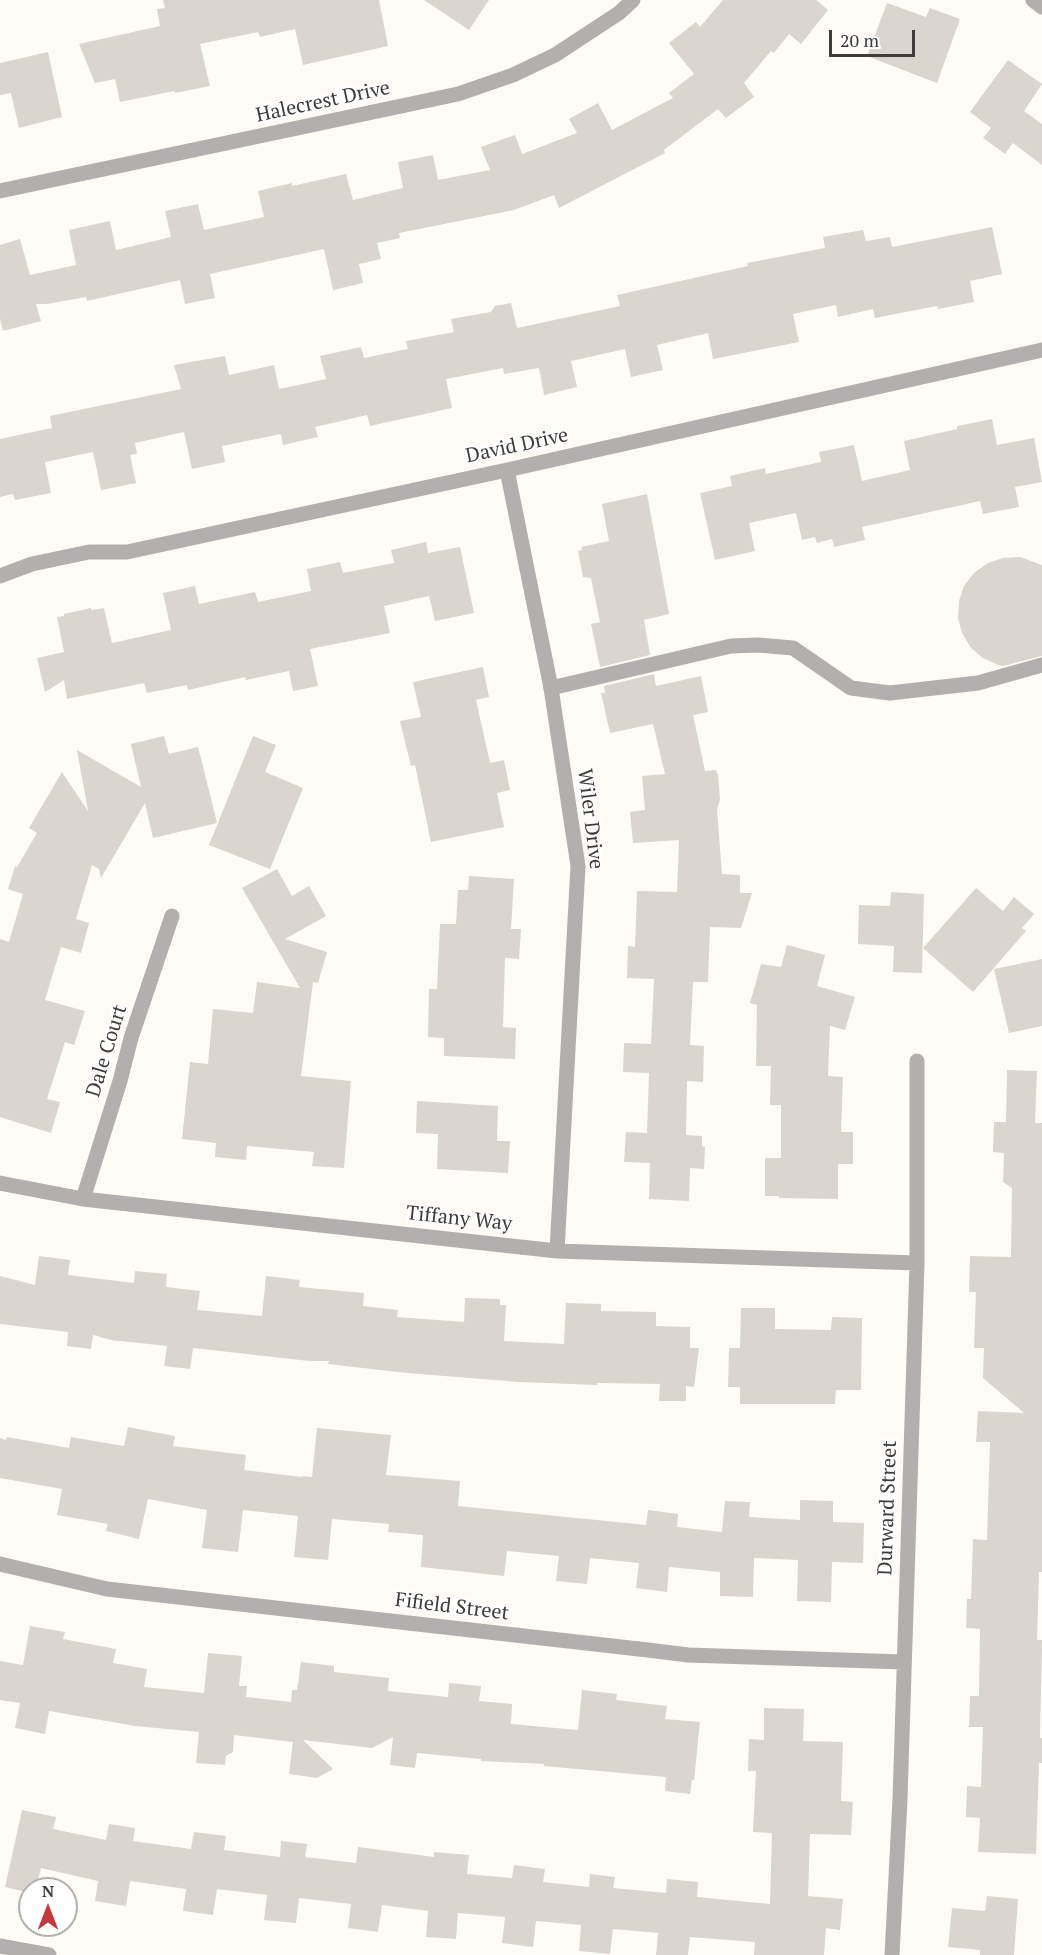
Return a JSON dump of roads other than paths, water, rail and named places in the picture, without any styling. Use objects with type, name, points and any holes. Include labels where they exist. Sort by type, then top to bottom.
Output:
[{"type":"street","name":"Halecrest Drive","points":[[0,191],[458,94],[513,75],[555,55],[620,13],[633,0]]},
{"type":"street","points":[[1034,0],[1042,8]]},
{"type":"street","name":"David Drive","points":[[0,576],[32,564],[89,552],[127,552],[507,470],[1042,350]]},
{"type":"street","name":"Wiler Drive","points":[[507,470],[551,688],[578,866],[557,1251]]},
{"type":"street","points":[[551,688],[730,646],[793,648],[851,688],[890,693],[978,683],[1042,665]]},
{"type":"street","name":"Dale Court","points":[[83,1199],[120,1082],[131,1038],[172,916]]},
{"type":"street","name":"Durward Street","points":[[892,1955],[917,1263],[917,1061]]},
{"type":"street","name":"Tiffany Way","points":[[0,1183],[83,1199],[557,1251],[917,1263]]},
{"type":"street","name":"Fifield Street","points":[[0,1564],[107,1589],[668,1653],[904,1662]]},
{"type":"street","points":[[0,1946],[49,1955]]}]
